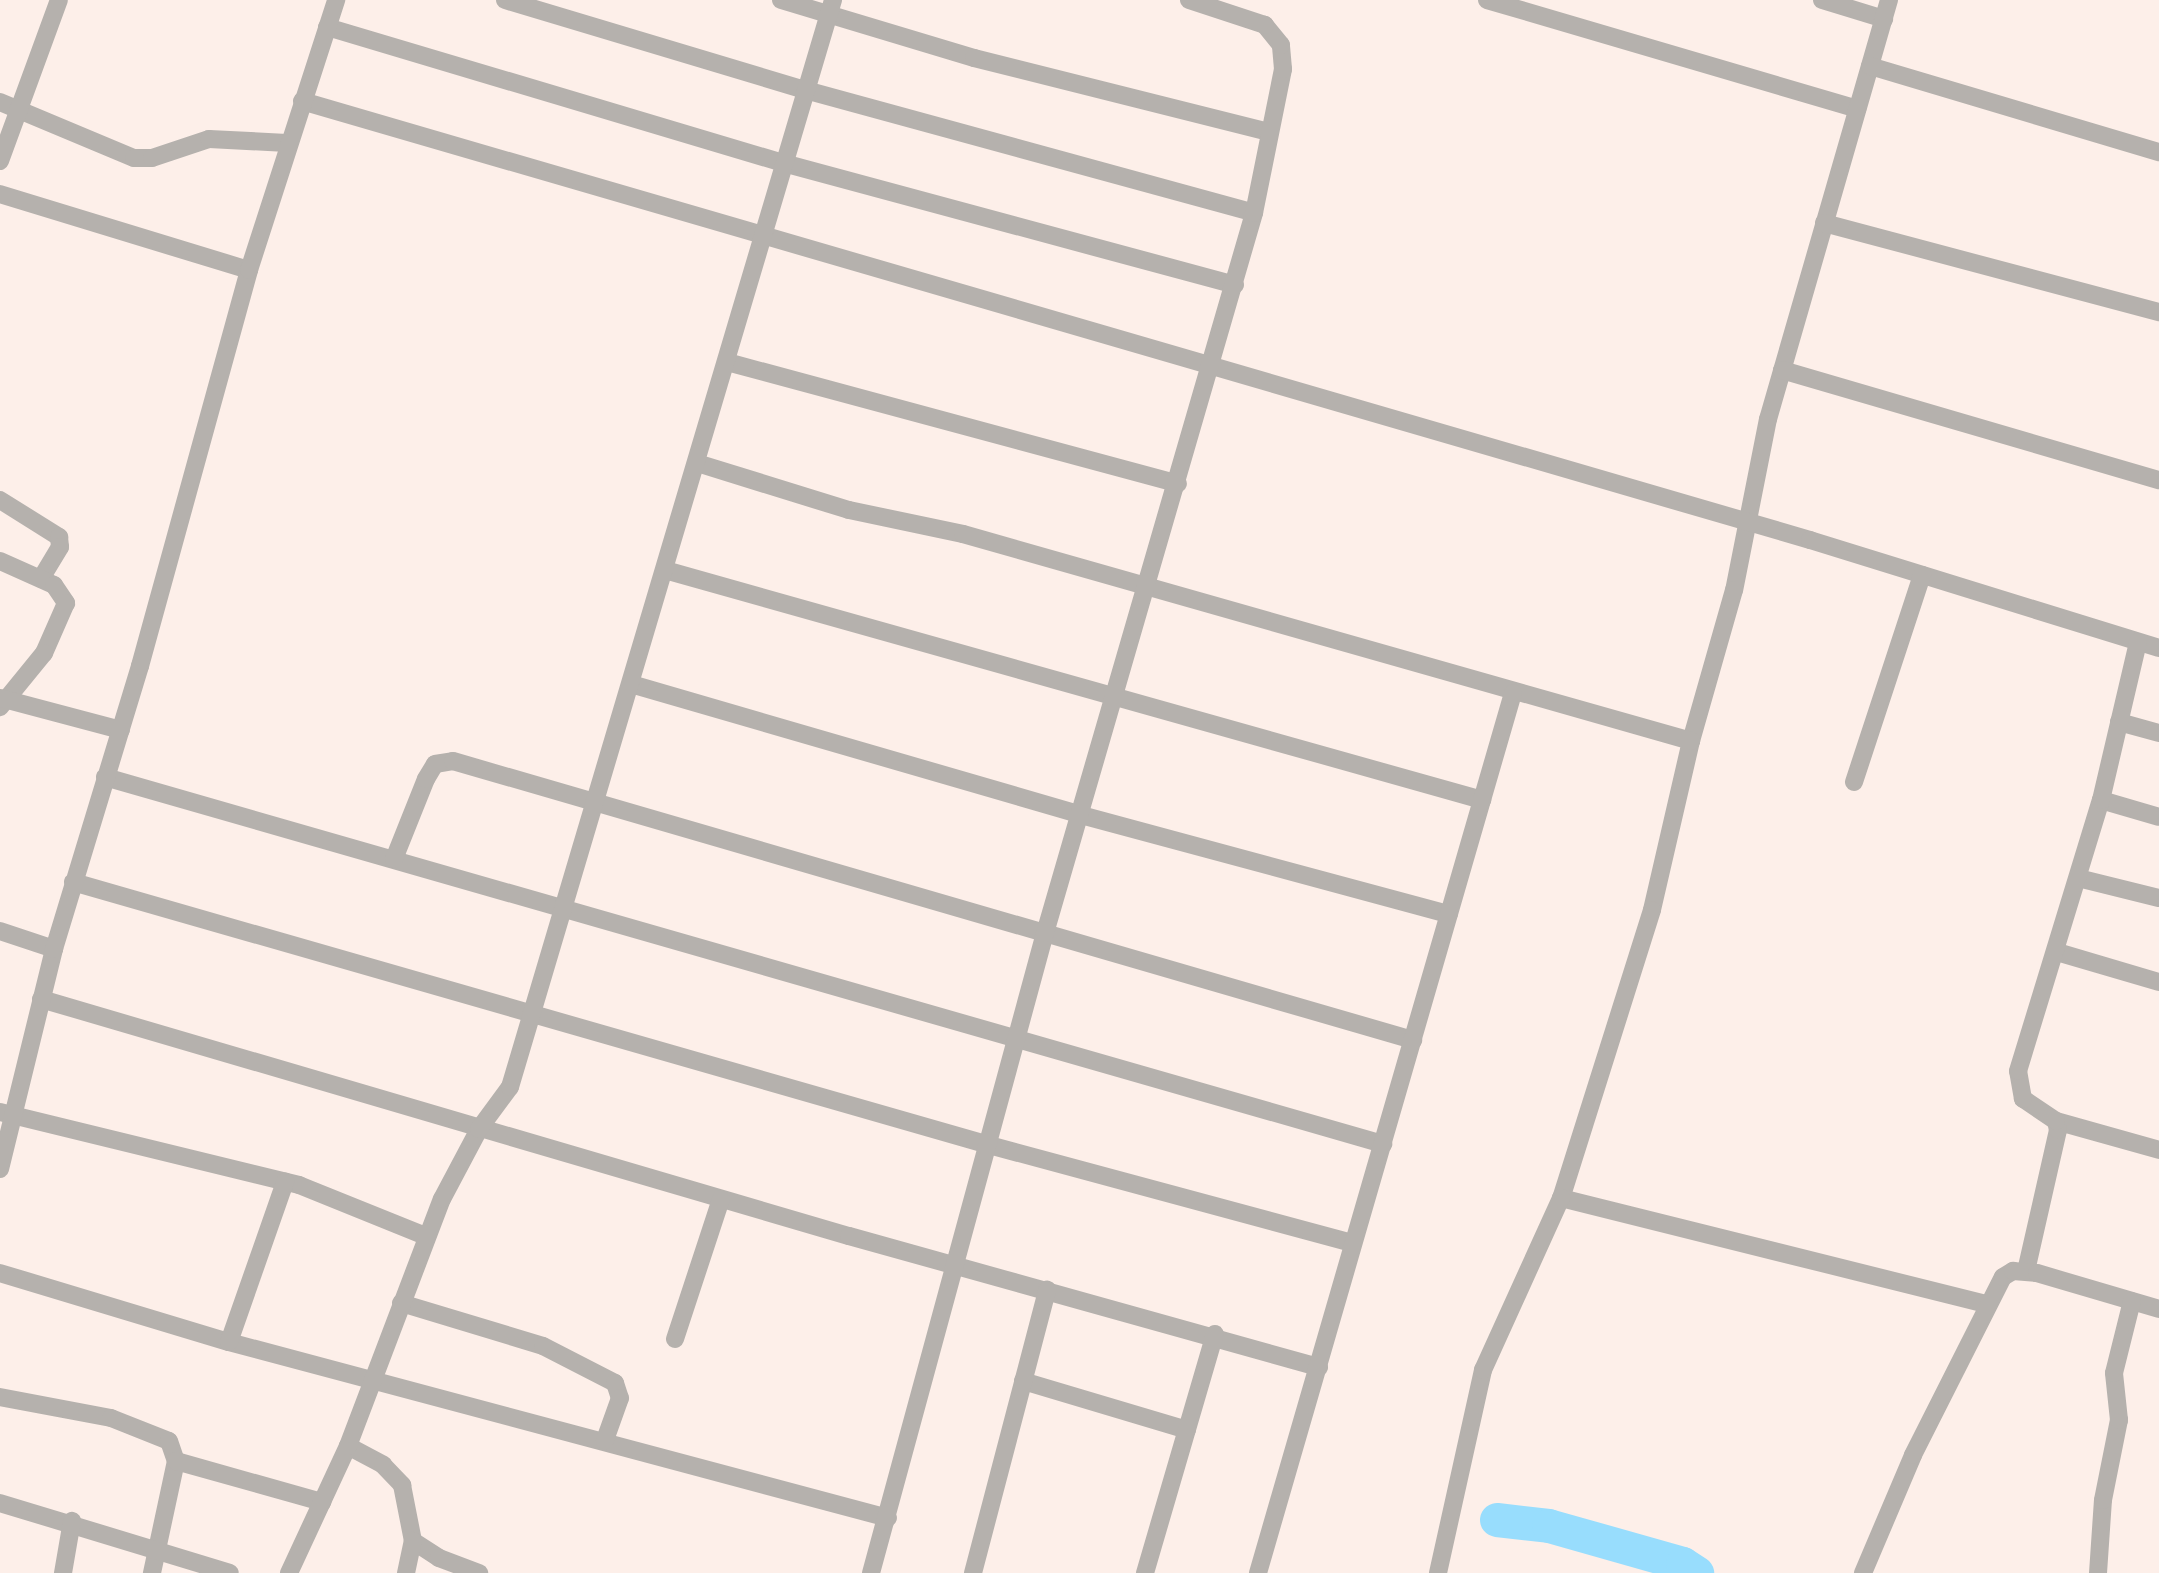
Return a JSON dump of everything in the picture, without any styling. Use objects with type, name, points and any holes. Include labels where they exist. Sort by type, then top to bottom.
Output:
[{"type":"street","points":[[0,161],[59,0]]},
{"type":"street","points":[[0,1169],[6,1114],[121,730],[249,270],[287,143],[336,0]]},
{"type":"street","points":[[505,0],[809,91],[1254,213]]},
{"type":"street","points":[[781,0],[831,7],[974,58],[1269,132]]},
{"type":"street","points":[[871,1573],[1045,933],[1149,587],[1254,213],[1283,69],[1278,36],[1255,20],[1189,0]]},
{"type":"street","points":[[1487,0],[1857,109]]},
{"type":"street","points":[[1822,0],[1884,19]]},
{"type":"street","points":[[1438,1573],[1483,1370],[1561,1198],[1652,910],[1691,741],[1734,590],[1745,522],[1782,370],[1889,0]]},
{"type":"street","points":[[289,1573],[348,1446],[376,1377],[422,1244],[479,1129],[510,1087],[809,91],[831,7]]},
{"type":"street","points":[[327,27],[787,164],[1235,285]]},
{"type":"street","points":[[1870,66],[2159,152]]},
{"type":"street","points":[[302,101],[1745,522],[2159,648]]},
{"type":"street","points":[[0,102],[145,159],[209,139],[287,143]]},
{"type":"street","points":[[0,194],[249,270]]},
{"type":"street","points":[[1824,223],[2159,312]]},
{"type":"street","points":[[727,362],[1178,484]]},
{"type":"street","points":[[1782,370],[2159,480]]},
{"type":"street","points":[[697,463],[849,510],[945,529],[1513,693],[1691,741]]},
{"type":"street","points":[[0,500],[59,537],[60,547],[41,579]]},
{"type":"street","points":[[0,561],[61,590],[64,612],[44,653],[2,702],[121,730]]},
{"type":"street","points":[[665,570],[1115,700],[1482,800]]},
{"type":"street","points":[[1854,782],[1922,575]]},
{"type":"street","points":[[2138,642],[2101,800],[2018,1081],[2023,1099],[2056,1121],[2159,1150]]},
{"type":"street","points":[[631,684],[1081,815],[1449,914]]},
{"type":"street","points":[[1258,1573],[1513,693]]},
{"type":"street","points":[[2119,722],[2159,733]]},
{"type":"street","points":[[394,859],[426,779],[440,761],[597,800],[1413,1040]]},
{"type":"street","points":[[105,777],[1383,1144]]},
{"type":"street","points":[[2101,800],[2159,817]]},
{"type":"street","points":[[2078,878],[2159,898]]},
{"type":"street","points":[[73,882],[989,1145],[1353,1243]]},
{"type":"street","points":[[0,931],[54,949]]},
{"type":"street","points":[[2057,952],[2159,982]]},
{"type":"street","points":[[41,999],[721,1199],[955,1266],[1215,1334],[1319,1367]]},
{"type":"street","points":[[6,1114],[285,1182],[422,1244]]},
{"type":"street","points":[[2026,1271],[2057,1142],[2056,1121]]},
{"type":"street","points":[[229,1342],[285,1182]]},
{"type":"street","points":[[1561,1198],[1985,1304]]},
{"type":"street","points":[[675,1339],[721,1199]]},
{"type":"street","points":[[1863,1573],[1985,1304],[2003,1277],[2026,1271],[2159,1309]]},
{"type":"street","points":[[0,1273],[229,1342],[376,1377],[888,1518]]},
{"type":"street","points":[[973,1573],[1047,1290]]},
{"type":"street","points":[[2098,1573],[2103,1500],[2118,1434],[2114,1373],[2132,1301]]},
{"type":"street","points":[[401,1303],[543,1346],[615,1383],[620,1398],[605,1440]]},
{"type":"street","points":[[1145,1573],[1215,1334]]},
{"type":"street","points":[[1023,1381],[1187,1430]]},
{"type":"street","points":[[0,1397],[140,1427],[169,1441],[176,1461],[152,1573]]},
{"type":"street","points":[[348,1446],[383,1465],[402,1485],[413,1541],[406,1573]]},
{"type":"street","points":[[176,1461],[322,1502]]},
{"type":"street","points":[[0,1503],[72,1521],[230,1573]]},
{"type":"street","points":[[63,1573],[72,1521]]},
{"type":"street","points":[[413,1541],[431,1554],[479,1573]]},
{"type":"waterway","points":[[1497,1520],[1549,1526],[1683,1564],[1697,1573]]}]
